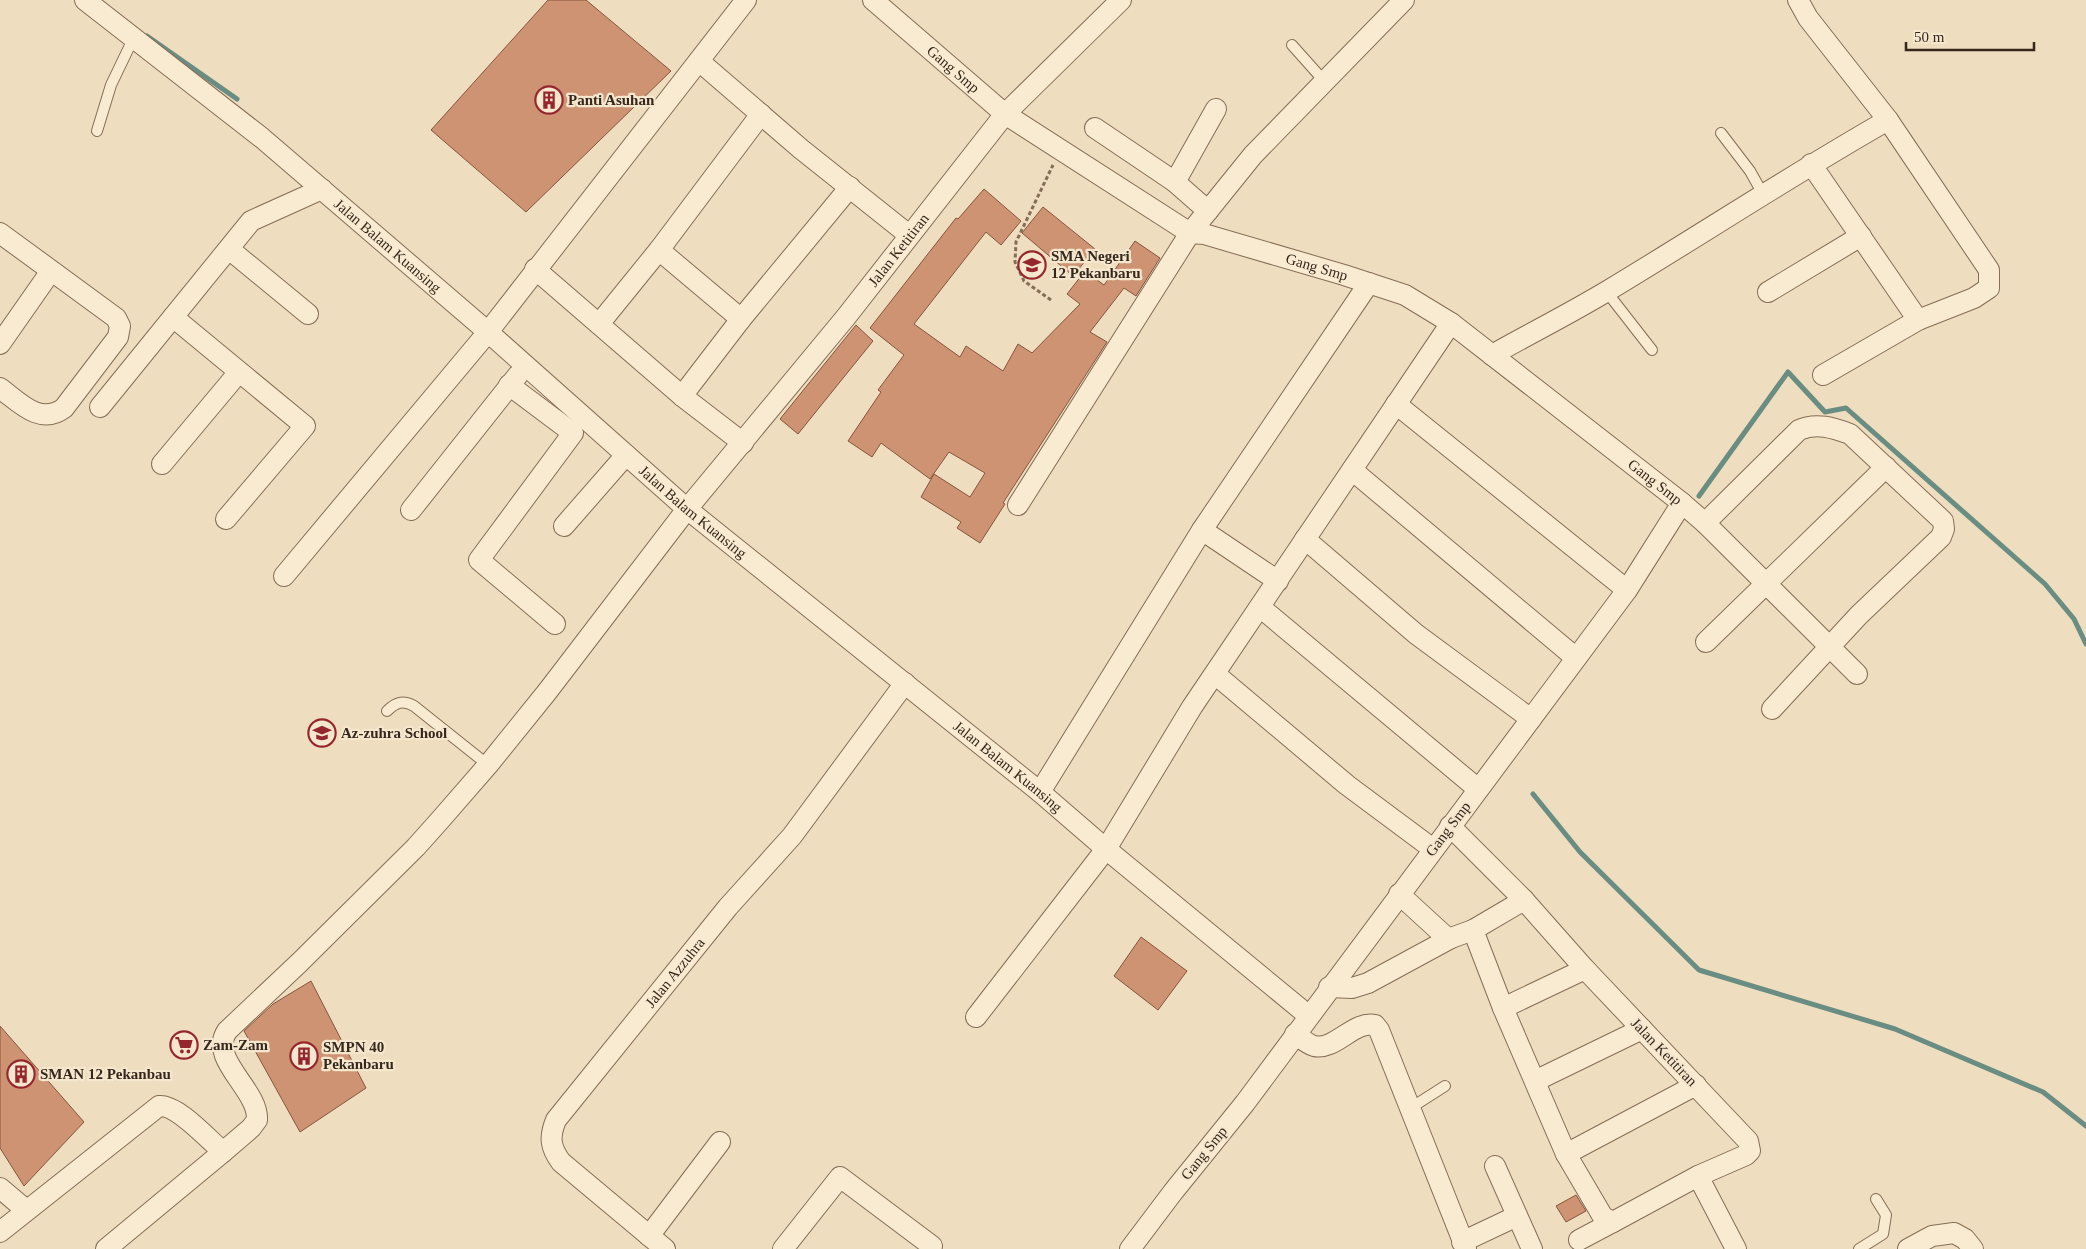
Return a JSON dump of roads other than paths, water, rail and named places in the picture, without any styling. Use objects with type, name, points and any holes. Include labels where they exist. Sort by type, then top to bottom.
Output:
[{"type":"street","name":"Jalan Balam Kuansing","points":[[85,0],[262,138],[488,332],[687,509],[1040,792],[1106,850],[1309,1016]]},
{"type":"street","points":[[284,576],[488,332],[535,269],[746,0]]},
{"type":"street","name":"Gang Smp","points":[[873,0],[1005,114],[1190,233],[1204,234],[1405,295],[1451,323],[1682,504],[1627,590],[1329,987],[1245,1103],[1130,1249]]},
{"type":"street","name":"Jalan Ketitiran","points":[[106,1249],[253,1126],[257,1115],[254,1105],[225,1055],[221,1043],[227,1031],[416,847],[488,765],[558,678],[687,509],[743,444],[846,317],[1005,114],[1121,0]]},
{"type":"street","points":[[1018,505],[1190,233],[1253,155],[1404,0],[1412,0]]},
{"type":"street","points":[[1798,0],[1808,18],[1888,120],[1989,270],[1989,288],[1974,298],[1918,320],[1823,375]]},
{"type":"street","points":[[699,61],[909,235]]},
{"type":"street","points":[[1175,182],[1216,109]]},
{"type":"street","points":[[599,324],[659,250],[761,114]]},
{"type":"street","points":[[1492,355],[1606,291],[1764,196],[1811,164],[1888,120]]},
{"type":"street","points":[[1095,128],[1175,182],[1208,211]]},
{"type":"street","points":[[1811,164],[1918,320]]},
{"type":"street","points":[[682,396],[741,318],[850,187]]},
{"type":"street","points":[[100,407],[252,221],[322,189]]},
{"type":"street","points":[[0,233],[116,318],[120,326],[118,337],[58,412],[47,415],[33,413],[0,388]]},
{"type":"street","points":[[1768,292],[1861,236]]},
{"type":"street","points":[[228,249],[308,314]]},
{"type":"street","points":[[659,250],[741,318]]},
{"type":"street","points":[[535,269],[682,396],[743,444]]},
{"type":"street","points":[[0,344],[51,271]]},
{"type":"street","points":[[1040,792],[1202,530],[1369,283]]},
{"type":"street","points":[[173,318],[305,426],[226,519]]},
{"type":"street","points":[[976,1017],[1106,850],[1192,707],[1451,323]]},
{"type":"street","points":[[411,510],[525,365]]},
{"type":"street","points":[[162,464],[239,372]]},
{"type":"street","points":[[509,386],[573,433],[479,560],[555,624]]},
{"type":"street","points":[[1396,404],[1627,590]]},
{"type":"street","points":[[1705,523],[1799,430],[1808,426],[1832,428],[1850,434],[1942,521],[1944,529],[1941,537],[1859,615],[1772,709]]},
{"type":"street","points":[[564,526],[626,455]]},
{"type":"street","points":[[1706,642],[1886,467]]},
{"type":"street","points":[[1352,470],[1576,658]]},
{"type":"street","points":[[1682,504],[1705,523],[1857,674]]},
{"type":"street","points":[[1202,530],[1278,581]]},
{"type":"street","points":[[1305,539],[1416,634],[1531,719]]},
{"type":"street","points":[[1260,607],[1478,789]]},
{"type":"street","points":[[1215,674],[1347,785],[1433,849]]},
{"type":"street","name":"Jalan Azzuhra","points":[[665,1249],[561,1162],[555,1153],[550,1138],[556,1120],[728,907],[792,836],[905,682]]},
{"type":"street","name":"Jalan Ketitiran","points":[[1450,826],[1524,900],[1585,969],[1748,1141],[1750,1146],[1750,1151],[1746,1155],[1698,1176],[1579,1240]]},
{"type":"street","points":[[1400,894],[1442,935],[1451,938]]},
{"type":"street","points":[[1329,987],[1352,988],[1368,983],[1451,938],[1473,930],[1524,900]]},
{"type":"street","points":[[1473,930],[1503,1008],[1566,1154],[1597,1207],[1607,1220],[1613,1222]]},
{"type":"street","points":[[1503,1008],[1585,969]]},
{"type":"street","points":[[1295,1034],[1305,1042],[1316,1047],[1326,1045],[1363,1024],[1375,1025],[1380,1030],[1464,1245],[1517,1216]]},
{"type":"street","points":[[1535,1081],[1642,1029]]},
{"type":"street","points":[[1566,1154],[1696,1086]]},
{"type":"street","points":[[0,1232],[159,1106],[175,1110],[223,1152]]},
{"type":"street","points":[[649,1236],[720,1142]]},
{"type":"street","points":[[1495,1166],[1532,1249]]},
{"type":"street","points":[[1698,1176],[1736,1249]]},
{"type":"street","points":[[783,1249],[840,1177],[932,1246],[930,1249]]},
{"type":"street","points":[[0,1188],[26,1210]]},
{"type":"street","points":[[1908,1249],[1932,1236],[1954,1232],[1965,1239],[1973,1249]]},
{"type":"lane","points":[[97,131],[111,85],[134,37]]},
{"type":"lane","points":[[1292,45],[1325,82]]},
{"type":"lane","points":[[1721,133],[1750,171],[1764,196]]},
{"type":"lane","points":[[1606,291],[1652,350]]},
{"type":"lane","points":[[387,710],[401,702],[414,706],[488,765]]},
{"type":"lane","points":[[1410,1109],[1446,1086]]},
{"type":"lane","points":[[1859,1249],[1882,1234],[1886,1215],[1876,1199]]},
{"type":"waterway","points":[[147,36],[237,99]]},
{"type":"waterway","points":[[1699,496],[1788,372],[1825,412],[1846,408],[2045,584],[2074,619],[2086,644]]},
{"type":"waterway","points":[[1533,794],[1580,852],[1699,970],[1895,1029],[2043,1092],[2086,1126]]},
{"type":"place","name":"Panti Asuhan","points":[[549,100]]},
{"type":"place","name":"SMA Negeri 12 Pekanbaru","points":[[1032,265]]},
{"type":"place","name":"Az-zuhra School","points":[[322,733]]},
{"type":"place","name":"Zam-Zam","points":[[184,1045]]},
{"type":"place","name":"SMPN 40 Pekanbaru","points":[[304,1056]]},
{"type":"place","name":"SMAN 12 Pekanbau","points":[[21,1074]]}]
